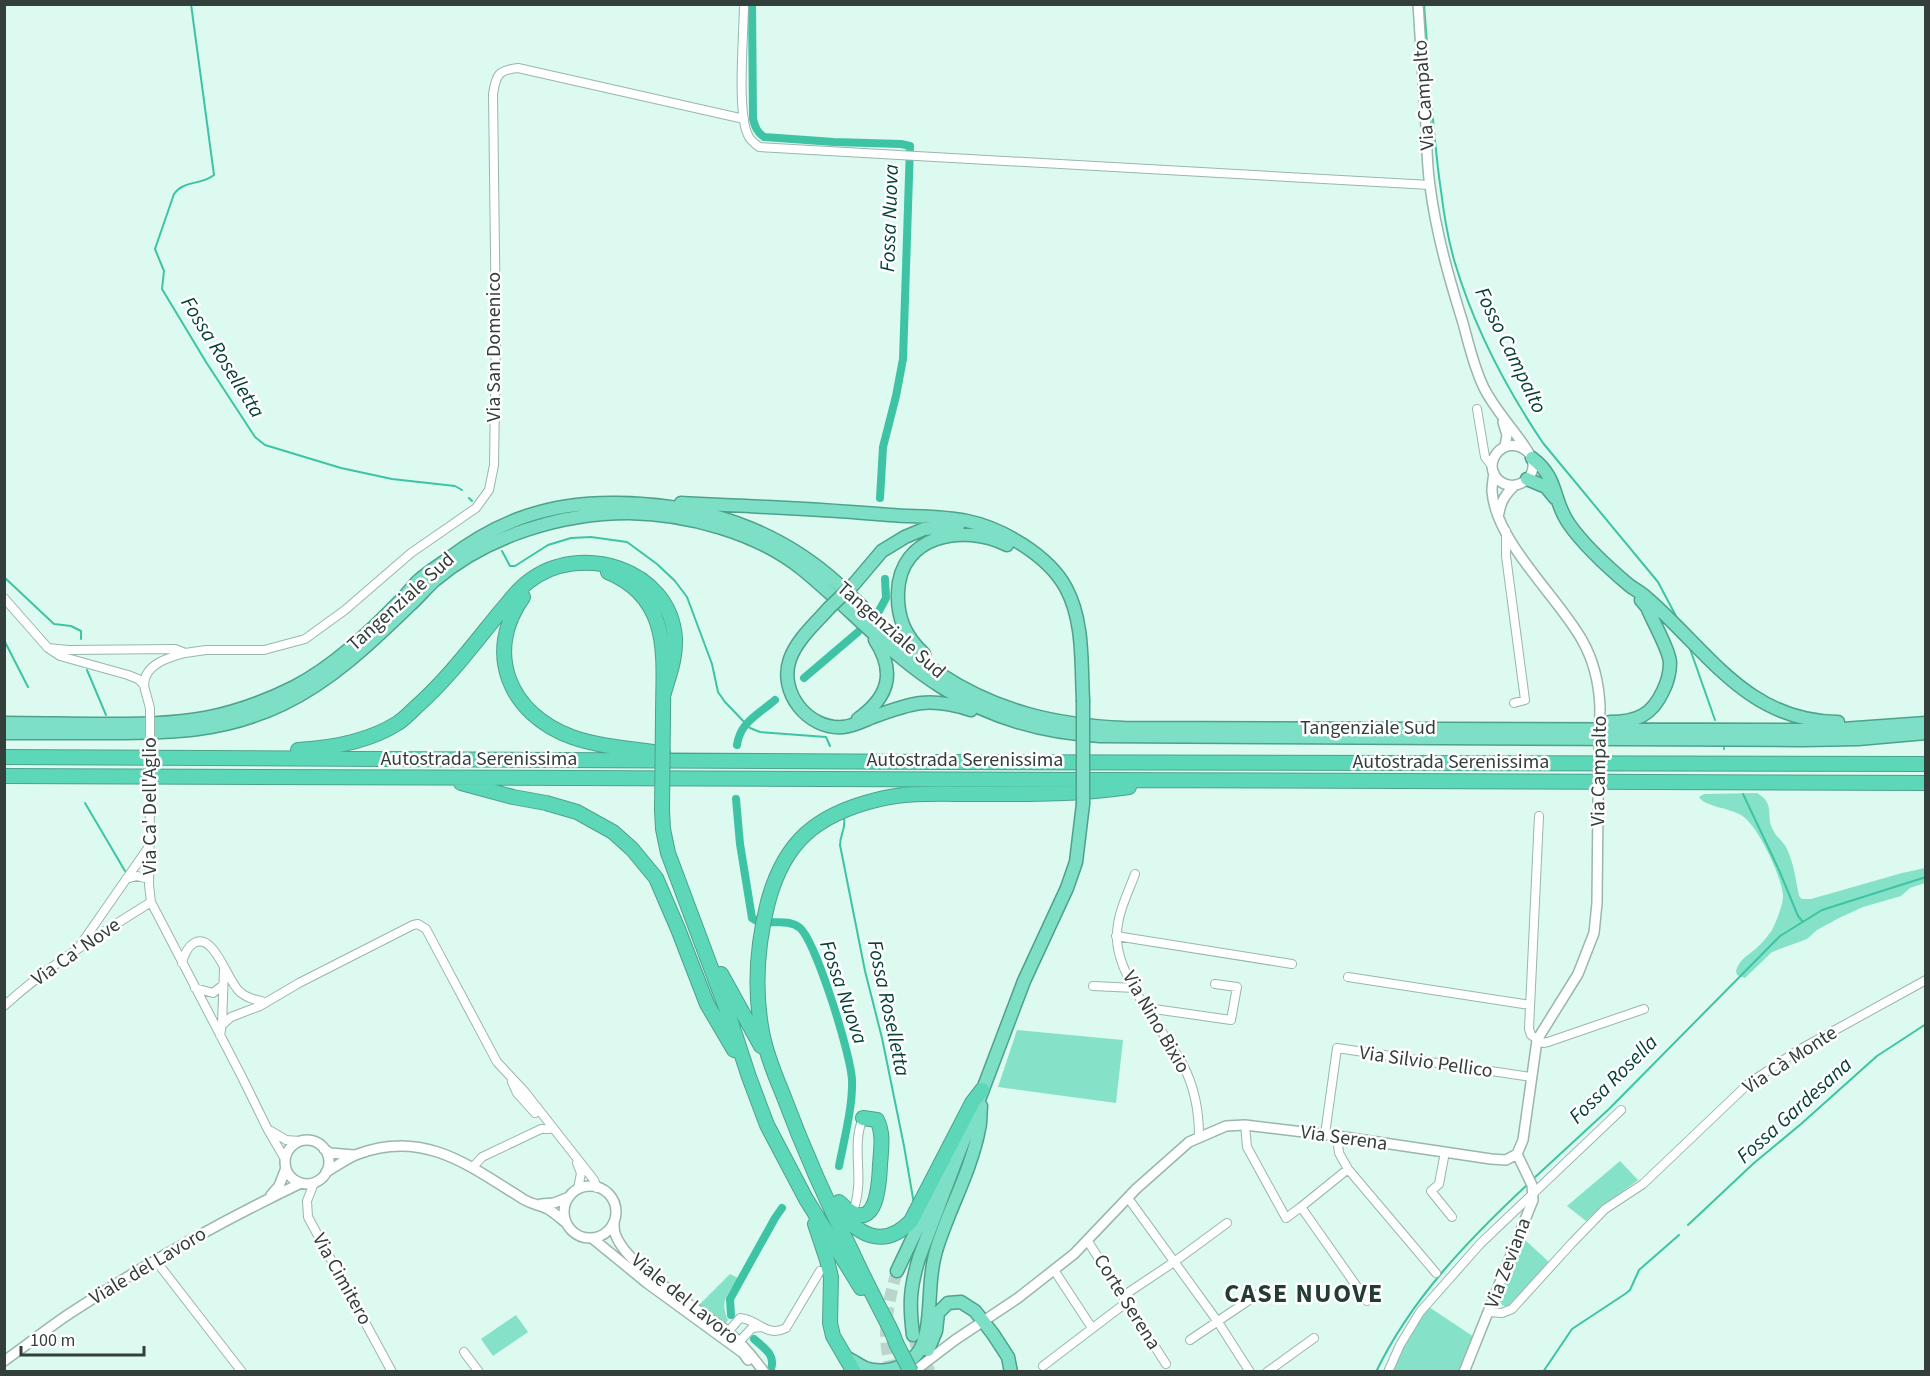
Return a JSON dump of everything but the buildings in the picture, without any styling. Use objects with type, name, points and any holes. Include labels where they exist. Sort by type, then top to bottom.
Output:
[{"type":"highway","points":[[1530,455],[1549,475],[1568,523],[1629,585],[1647,607],[1670,662],[1667,682],[1654,707],[1647,714],[1618,722],[1573,723],[1531,729]]},
{"type":"highway","points":[[1527,479],[1546,487],[1559,504]]},
{"type":"highway","points":[[617,503],[660,501],[967,521],[1003,535],[1033,552],[1052,568],[1066,588],[1077,615],[1083,700],[1083,804],[1080,841],[1067,888],[1024,981],[919,1258],[913,1279],[910,1307],[914,1335]]},
{"type":"highway","name":"Tangenziale Sud","points":[[4,723],[143,724],[173,722],[205,718],[267,699],[298,685],[346,651],[400,602],[419,581],[470,543],[504,524],[537,512],[584,504],[617,503],[676,508],[708,514],[760,531],[808,559],[923,662],[959,685],[979,696],[1022,713],[1071,724],[1098,727],[1801,730],[1925,726]]},
{"type":"highway","name":"Tangenziale Sud","points":[[4,733],[171,733],[226,724],[253,716],[283,704],[325,680],[350,660],[435,580],[475,552],[548,524],[588,516],[630,513],[698,522],[760,544],[800,567],[896,653],[943,688],[964,701],[1014,722],[1053,732],[1112,736],[1802,740],[1858,739],[1925,726]]},
{"type":"highway","points":[[1003,535],[962,526],[924,529],[882,551],[793,651],[788,666],[788,683],[794,699],[807,715],[825,725],[843,727],[911,704],[925,702],[954,705],[1014,722]]},
{"type":"highway","points":[[979,696],[922,652],[910,640],[900,622],[897,607],[898,588],[903,567],[914,552],[931,541],[950,535],[975,534],[998,541],[1016,550],[1066,588]]},
{"type":"highway","points":[[228,758],[348,744],[370,738],[400,722],[430,695],[527,582],[552,567],[564,564],[579,562],[616,567],[635,576],[657,596],[671,621],[675,640],[673,662],[664,693]]},
{"type":"highway","points":[[731,761],[600,744],[573,738],[550,727],[532,714],[517,697],[508,678],[503,644],[514,610],[534,586],[558,573],[587,568],[618,576],[636,589],[652,610],[660,628],[663,647],[664,693],[663,716],[662,810],[668,853],[767,1125],[806,1199],[912,1371],[926,1354],[936,1331],[938,1313],[948,1303],[961,1302],[975,1311],[983,1321],[1008,1357],[1011,1371]]},
{"type":"highway","points":[[1629,585],[1648,599],[1713,664],[1745,691],[1776,709],[1808,719],[1925,726]]},
{"type":"highway","points":[[843,727],[859,719],[873,706],[885,686],[886,660],[866,626]]},
{"type":"highway","name":"Autostrada Serenissima","points":[[4,757],[1926,764]]},
{"type":"highway","name":"Autostrada Serenissima","points":[[4,776],[1926,783]]},
{"type":"highway","points":[[441,778],[577,812],[613,832],[632,849],[656,878],[707,1004],[749,1077]]},
{"type":"highway","points":[[770,1063],[762,1032],[757,976],[764,921],[780,867],[791,849],[823,820],[845,809],[878,799],[913,794],[1060,794],[1110,790],[1160,781]]},
{"type":"highway","points":[[692,919],[770,1063],[816,1176],[880,1309],[892,1328],[896,1343]]},
{"type":"highway","points":[[816,1176],[845,1218],[863,1233],[883,1236],[897,1233],[911,1221],[972,1103],[982,1090]]},
{"type":"highway","points":[[897,1271],[982,1090]]},
{"type":"highway","points":[[845,1357],[865,1368],[891,1369],[902,1366],[920,1350],[924,1339],[937,1246],[979,1129],[982,1090]]},
{"type":"highway","points":[[816,1176],[847,1210],[858,1215],[864,1215],[870,1211],[879,1191],[882,1130],[877,1120],[863,1118]]},
{"type":"highway","points":[[806,1199],[831,1277],[830,1323],[833,1336],[854,1371]]},
{"type":"street","points":[[744,4],[742,90],[744,119],[748,137],[759,147],[1430,185]]},
{"type":"street","name":"Via Campalto","points":[[1418,4],[1430,185],[1442,252],[1474,363],[1485,391],[1530,455]]},
{"type":"street","name":"Via San Domenico","points":[[48,648],[68,650],[175,649],[185,653],[206,650],[264,650],[305,639],[345,610],[411,553],[476,508],[489,490],[494,465],[493,94],[496,77],[505,69],[518,68],[744,119]]},
{"type":"street","points":[[1477,409],[1485,457],[1502,483],[1515,485]]},
{"type":"street","points":[[1500,414],[1507,435],[1505,447]]},
{"type":"street","points":[[1493,469],[1495,455],[1505,447],[1516,445],[1530,455],[1533,469],[1527,479],[1515,485],[1506,494],[1501,503],[1499,516]]},
{"type":"street","name":"Via Campalto","points":[[1493,469],[1492,490],[1499,516],[1518,553],[1556,601],[1582,639],[1594,670],[1600,707],[1598,903],[1594,933],[1578,974],[1536,1040]]},
{"type":"street","points":[[1506,531],[1506,556],[1525,700],[1514,703]]},
{"type":"street","points":[[4,598],[48,648],[60,656],[128,675],[138,679],[144,685],[151,669],[158,663],[185,653]]},
{"type":"street","name":"Via Ca' Dell'Aglio","points":[[144,685],[150,709],[149,879],[151,902]]},
{"type":"street","points":[[1539,816],[1529,1029],[1531,1035],[1543,1043],[1548,1042],[1644,1009]]},
{"type":"street","points":[[78,947],[151,844]]},
{"type":"street","name":"Via Nino Bixio","points":[[1135,874],[1119,920],[1116,936],[1119,955],[1135,988],[1183,1065],[1198,1109],[1199,1136]]},
{"type":"street","points":[[126,879],[137,876],[149,879]]},
{"type":"street","points":[[151,902],[294,1180],[301,1183]]},
{"type":"street","name":"Via Ca' Nove","points":[[4,1006],[78,947],[151,902]]},
{"type":"street","points":[[222,1025],[231,1017],[260,1006],[310,977],[418,924],[426,929],[497,1062],[556,1131],[594,1180],[597,1188],[584,1187],[554,1203],[535,1204]]},
{"type":"street","points":[[1116,936],[1292,964]]},
{"type":"street","points":[[182,963],[191,945],[198,941],[206,943],[213,948],[239,992],[265,1002]]},
{"type":"street","points":[[220,1035],[224,969]]},
{"type":"street","points":[[1348,977],[1530,1005]]},
{"type":"street","name":"Via Cà Monte","points":[[1489,1312],[1502,1313],[1512,1309],[1605,1209],[1643,1184],[1748,1084],[1797,1051],[1926,980]]},
{"type":"street","points":[[1147,1008],[1231,1020],[1237,987],[1215,984]]},
{"type":"street","points":[[195,988],[213,993],[223,985]]},
{"type":"street","points":[[1093,986],[1135,988]]},
{"type":"street","points":[[1533,1188],[1517,1154],[1523,1140],[1536,1040]]},
{"type":"street","name":"Via Silvio Pellico","points":[[1325,1134],[1337,1048],[1530,1077]]},
{"type":"street","points":[[508,1075],[517,1093],[579,1167],[581,1173],[578,1189]]},
{"type":"street","points":[[1388,1371],[1400,1345],[1420,1312],[1481,1243],[1533,1188],[1621,1110]]},
{"type":"street","points":[[855,1205],[858,1194],[856,1146],[858,1129],[863,1118]]},
{"type":"street","points":[[1245,1125],[1247,1147],[1286,1218],[1348,1169]]},
{"type":"street","name":"Via Serena","points":[[912,1371],[1074,1254],[1128,1198],[1189,1142],[1226,1126],[1245,1125],[1325,1134],[1506,1160],[1517,1154]]},
{"type":"street","points":[[473,1167],[482,1157],[541,1129],[549,1129]]},
{"type":"street","points":[[268,1130],[286,1140],[300,1141]]},
{"type":"street","points":[[1337,1136],[1339,1154],[1348,1169],[1436,1273]]},
{"type":"street","name":"Viale del Lavoro","points":[[267,1200],[279,1186],[290,1148],[300,1141],[313,1141],[330,1153],[356,1155]]},
{"type":"street","name":"Viale del Lavoro","points":[[4,1360],[69,1313],[189,1240],[301,1183],[314,1183],[326,1172],[356,1155],[388,1146],[412,1146],[438,1152],[473,1167],[523,1199],[548,1209],[576,1235],[592,1238],[647,1283],[742,1353],[759,1371]]},
{"type":"street","points":[[324,1149],[328,1160],[326,1172]]},
{"type":"street","points":[[1445,1152],[1439,1184],[1431,1191],[1452,1217]]},
{"type":"street","name":"Via Cimitero","points":[[314,1183],[307,1201],[308,1217],[392,1371]]},
{"type":"street","name":"Viale del Lavoro","points":[[597,1188],[612,1198],[616,1214],[615,1235],[620,1244],[643,1269],[740,1342],[764,1371]]},
{"type":"street","name":"Via Zeviana","points":[[1464,1371],[1533,1200],[1533,1188]]},
{"type":"street","points":[[566,1224],[563,1213],[568,1197]]},
{"type":"street","points":[[1128,1198],[1218,1322],[1250,1371]]},
{"type":"street","points":[[1301,1207],[1367,1301]]},
{"type":"street","points":[[592,1238],[605,1234],[614,1223]]},
{"type":"street","points":[[1042,1366],[1092,1328],[1125,1299],[1227,1223]]},
{"type":"street","name":"Corte Serena","points":[[1088,1240],[1166,1364]]},
{"type":"street","points":[[156,1261],[242,1371]]},
{"type":"street","points":[[1054,1270],[1092,1328]]},
{"type":"street","points":[[728,1332],[740,1318],[745,1318],[772,1332],[786,1328],[820,1271]]},
{"type":"street","points":[[1190,1341],[1258,1294]]},
{"type":"street","points":[[740,1342],[752,1328],[761,1327]]},
{"type":"street","points":[[1267,1371],[1314,1338]]},
{"type":"street","points":[[464,1352],[479,1371]]},
{"type":"green space","points":[[1757,793],[1766,801],[1773,830],[1787,849],[1799,896],[1802,899],[1811,899],[1925,868],[1925,883],[1910,888],[1901,896],[1863,907],[1839,918],[1817,930],[1807,939],[1772,952],[1745,978],[1737,975],[1736,971],[1741,962],[1761,944],[1774,927],[1783,895],[1768,853],[1750,823],[1739,814],[1707,803],[1699,797],[1704,794]]},
{"type":"green space","points":[[1017,1030],[1123,1040],[1116,1103],[998,1087]]},
{"type":"green space","points":[[1620,1161],[1638,1180],[1586,1221],[1567,1206]]},
{"type":"green space","points":[[1524,1239],[1549,1262],[1511,1305],[1506,1307],[1500,1302],[1501,1295]]},
{"type":"green space","points":[[730,1274],[738,1278],[725,1302],[725,1313],[728,1320],[726,1323],[699,1305]]},
{"type":"green space","points":[[1429,1307],[1474,1337],[1459,1371],[1392,1372],[1405,1343]]},
{"type":"green space","points":[[516,1315],[528,1332],[493,1356],[481,1339]]},
{"type":"waterway","name":"Fossa Roselletta","points":[[191,4],[214,175],[188,184],[174,194],[155,249],[164,271],[162,289],[255,437],[265,445],[341,468],[392,479],[455,486],[462,490]]},
{"type":"waterway","name":"Fossa Nuova","points":[[752,4],[753,119],[757,129],[764,137],[910,146],[903,359],[883,447],[880,498]]},
{"type":"waterway","name":"Fosso Campalto","points":[[1424,4],[1433,122],[1443,209],[1448,236],[1463,287],[1481,334],[1516,401],[1543,443],[1658,582],[1677,618]]},
{"type":"waterway","name":"Fossa Roselletta","points":[[469,498],[472,501]]},
{"type":"waterway","name":"Fossa Roselletta","points":[[502,551],[510,566],[515,566],[548,545],[571,538],[591,537],[627,542],[657,564],[675,581],[687,597],[712,664],[718,692],[750,728],[760,732],[826,737],[830,746]]},
{"type":"waterway","points":[[4,577],[54,624],[71,626],[81,631],[81,639]]},
{"type":"waterway","name":"Fossa Nuova","points":[[879,611],[886,598],[885,579]]},
{"type":"waterway","name":"Fossa Nuova","points":[[804,678],[858,632]]},
{"type":"waterway","points":[[4,640],[28,687]]},
{"type":"waterway","name":"Fosso Campalto","points":[[1689,646],[1715,720]]},
{"type":"waterway","points":[[87,670],[106,715]]},
{"type":"waterway","name":"Fossa Nuova","points":[[737,745],[746,724],[775,700]]},
{"type":"waterway","name":"Fosso Campalto","points":[[1743,794],[1798,916],[1803,922]]},
{"type":"waterway","name":"Fossa Nuova","points":[[736,799],[740,844],[752,918],[763,922],[788,923],[800,928],[815,954],[846,1048],[852,1090],[839,1166]]},
{"type":"waterway","points":[[85,803],[125,871]]},
{"type":"waterway","name":"Fossa Roselletta","points":[[844,818],[840,845],[865,971],[882,1038],[914,1204]]},
{"type":"waterway","name":"Fossa Rosella","points":[[1532,1180],[1609,1109],[1780,936],[1822,910],[1926,877]]},
{"type":"waterway","name":"Fossa Gardesana","points":[[1688,1225],[1754,1163],[1877,1056],[1926,1024]]},
{"type":"waterway","name":"Fossa Rosella","points":[[1376,1372],[1406,1320],[1443,1271],[1484,1226],[1528,1184]]},
{"type":"waterway","name":"Fossa Nuova","points":[[731,1315],[730,1299],[782,1208]]},
{"type":"waterway","name":"Fossa Gardesana","points":[[1543,1372],[1572,1329],[1630,1290],[1639,1270],[1679,1235]]},
{"type":"waterway","name":"Fossa Nuova","points":[[754,1339],[770,1356],[771,1369]]},
{"type":"tunnel","points":[[892,1372],[886,1333],[890,1296],[897,1271]]},
{"type":"tunnel","points":[[913,1335],[919,1354],[930,1372]]},
{"type":"district","name":"CASE NUOVE","points":[[1304,1293]]}]
